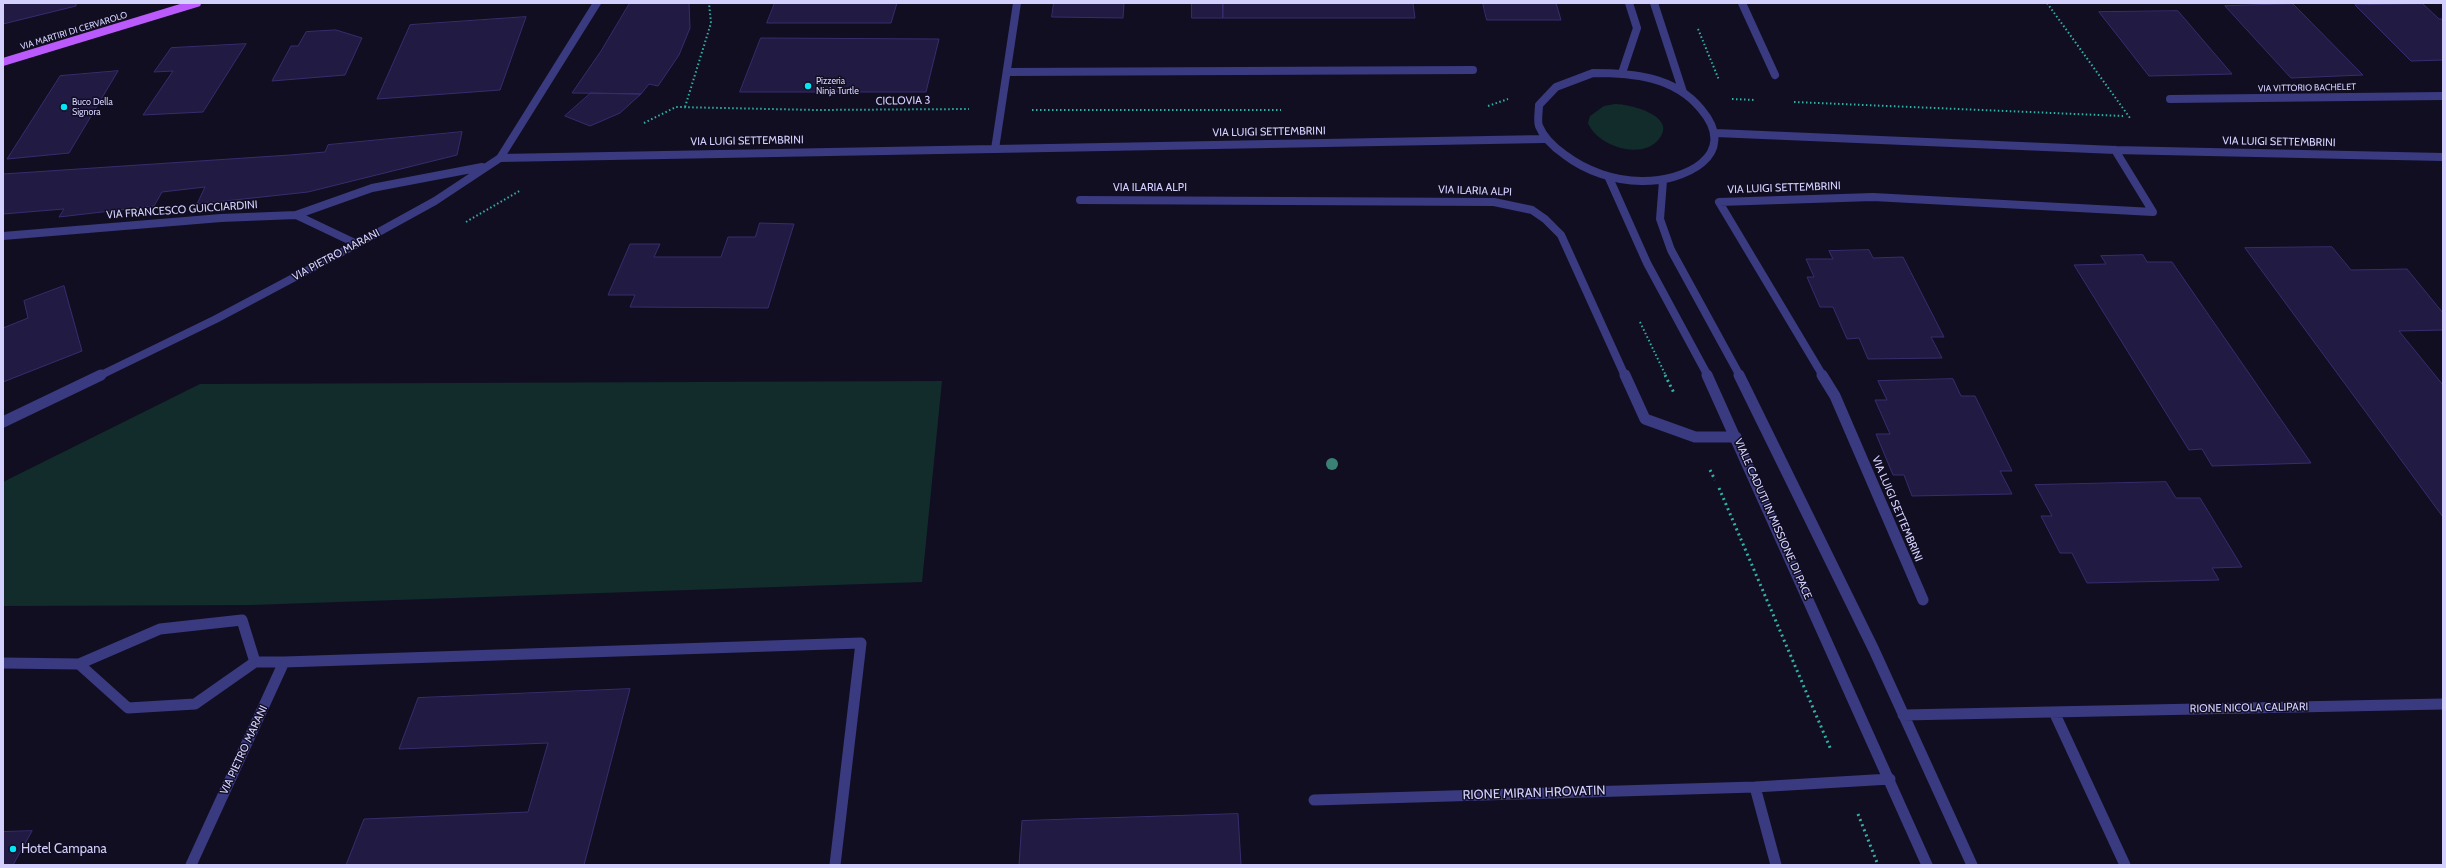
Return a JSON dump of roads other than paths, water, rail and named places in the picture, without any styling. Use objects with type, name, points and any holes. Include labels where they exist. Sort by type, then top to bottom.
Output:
[{"type":"main road","name":"VIA MARTIRI DI CERVAROLO","points":[[3,62],[197,3]]},
{"type":"street","name":"VIA PIETRO MARANI","points":[[3,422],[216,319],[435,201],[500,158],[597,3]]},
{"type":"street","points":[[995,149],[1017,3]]},
{"type":"street","points":[[1622,73],[1636,28],[1629,3]]},
{"type":"street","points":[[1654,3],[1683,92]]},
{"type":"street","points":[[1742,3],[1775,75]]},
{"type":"street","points":[[1007,72],[1473,70]]},
{"type":"street","points":[[1593,73],[1622,73],[1656,80],[1683,92],[1708,114],[1716,134],[1715,146],[1704,162],[1689,173],[1663,181],[1641,182],[1609,178],[1588,171],[1562,157],[1544,139],[1537,117],[1542,100],[1552,89],[1572,78],[1593,73]]},
{"type":"street","name":"VIA VITTORIO BACHELET","points":[[2170,99],[2443,96]]},
{"type":"street","name":"VIA LUIGI SETTEMBRINI","points":[[1716,134],[2115,150],[2443,158]]},
{"type":"street","name":"VIA LUIGI SETTEMBRINI","points":[[500,158],[1544,139]]},
{"type":"street","name":"VIA LUIGI SETTEMBRINI","points":[[1923,600],[1835,396],[1719,202],[1873,197],[2153,212],[2115,150]]},
{"type":"street","points":[[296,215],[372,188],[488,166]]},
{"type":"street","name":"VIALE CADUTI IN MISSIONE DI PACE","points":[[1609,178],[1647,263],[1717,393],[1928,865]]},
{"type":"street","points":[[1663,181],[1660,219],[1671,250],[1753,400],[1903,715],[1972,865]]},
{"type":"street","name":"VIA ILARIA ALPI","points":[[1080,200],[1494,202],[1525,205],[1545,215],[1561,235],[1645,419],[1694,437],[1736,437]]},
{"type":"street","name":"VIA FRANCESCO GUICCIARDINI","points":[[3,236],[221,218],[296,215],[357,244]]},
{"type":"street","points":[[3,662],[79,664],[160,629],[242,620],[255,662]]},
{"type":"street","points":[[79,664],[128,708],[195,704],[255,662],[861,643],[835,865]]},
{"type":"street","name":"VIA PIETRO MARANI","points":[[191,865],[284,662]]},
{"type":"street","name":"RIONE NICOLA CALIPARI","points":[[1903,715],[2443,704]]},
{"type":"street","points":[[2054,712],[2125,865]]},
{"type":"street","name":"RIONE MIRAN HROVATIN","points":[[1314,800],[1755,787],[1890,779]]},
{"type":"street","points":[[1755,787],[1776,865]]},
{"type":"place","name":"Pizzeria Ninja Turtle","points":[[808,86]]},
{"type":"place","name":"Buco Della Signora","points":[[64,107]]},
{"type":"place","name":"Hotel Campana","points":[[13,849]]}]
